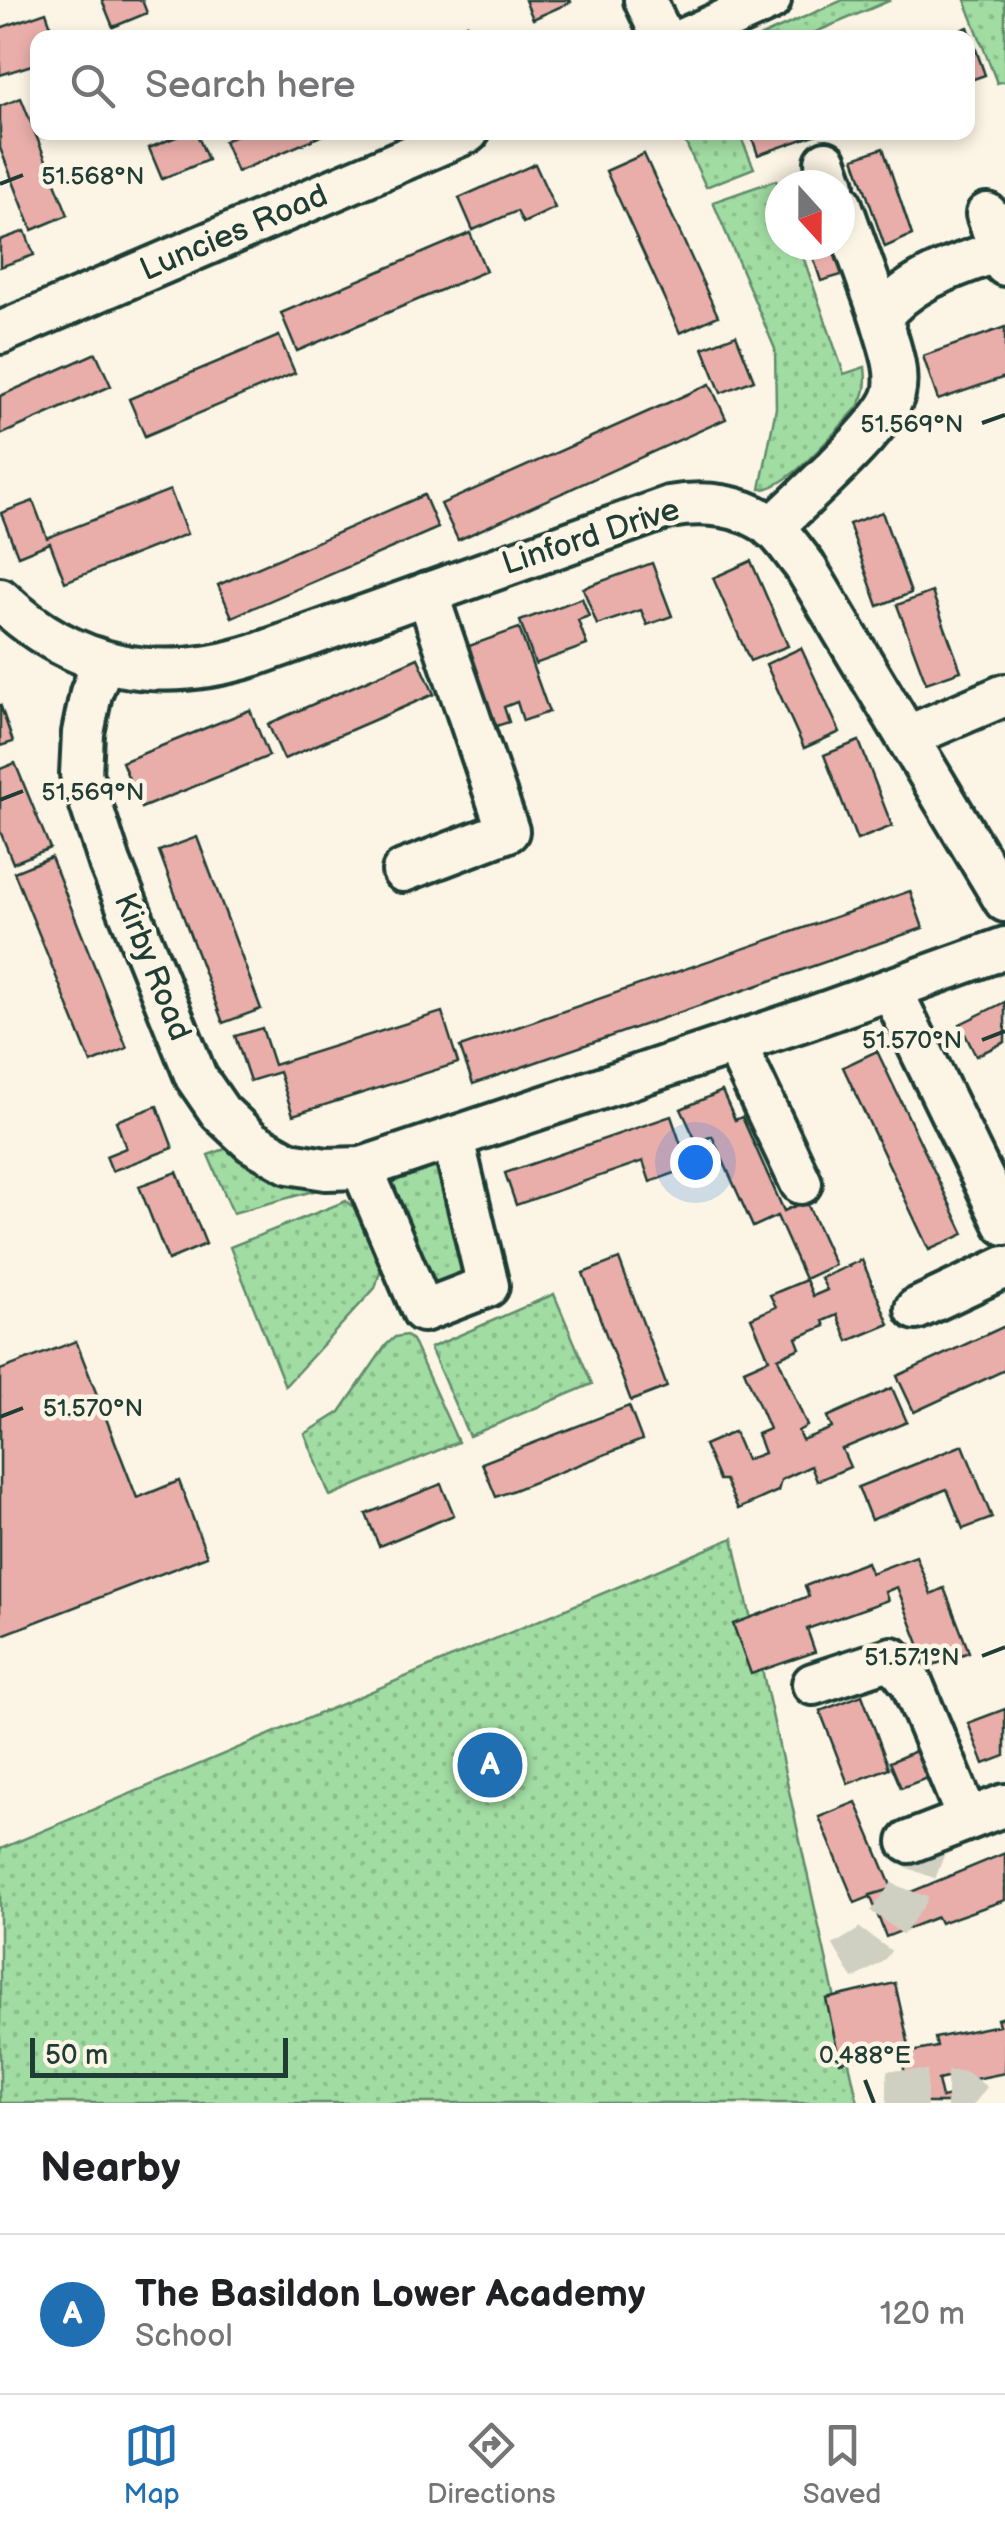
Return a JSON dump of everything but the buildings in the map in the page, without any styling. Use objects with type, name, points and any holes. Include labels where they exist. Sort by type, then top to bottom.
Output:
[{"type":"street","points":[[645,0],[659,30]]},
{"type":"street","points":[[704,30],[770,0]]},
{"type":"street","name":"Luncies Road","points":[[0,333],[449,140]]},
{"type":"street","points":[[881,317],[920,280],[997,243]]},
{"type":"street","points":[[772,528],[883,417],[894,393],[895,365],[855,244]]},
{"type":"street","name":"Linford Drive","points":[[0,599],[16,615],[54,639],[103,663],[157,672],[222,665],[670,507],[698,502],[725,507],[772,528],[804,565],[1005,901]]},
{"type":"street","points":[[403,870],[508,832],[427,593]]},
{"type":"street","name":"Kirby Road","points":[[103,663],[91,692],[82,733],[82,774],[110,863],[196,1077],[220,1112],[252,1142],[289,1163],[326,1169],[362,1168],[1005,948]]},
{"type":"street","points":[[909,736],[1005,695]]},
{"type":"street","points":[[892,989],[1005,1224]]},
{"type":"street","points":[[734,1043],[801,1183]]},
{"type":"street","points":[[362,1168],[423,1311],[488,1286],[453,1139]]},
{"type":"street","points":[[916,1309],[1005,1267]]},
{"type":"street","points":[[813,1684],[892,1658],[912,1684],[987,1812],[909,1842]]},
{"type":"green space","points":[[843,0],[891,0],[820,30],[775,30]]},
{"type":"green space","points":[[965,0],[1005,0],[1005,81],[997,83]]},
{"type":"green space","points":[[684,140],[742,140],[754,168],[706,187]]},
{"type":"green space","points":[[765,184],[765,260],[804,260],[844,374],[865,367],[866,384],[857,408],[812,457],[771,487],[760,489],[776,408],[775,349],[713,202]]},
{"type":"green space","points":[[228,1148],[245,1160],[339,1184],[233,1213],[208,1155]]},
{"type":"green space","points":[[424,1163],[440,1164],[456,1206],[462,1236],[458,1281],[438,1288],[430,1285],[387,1190],[403,1170]]},
{"type":"green space","points":[[346,1201],[359,1212],[381,1268],[375,1288],[285,1386],[230,1247]]},
{"type":"green space","points":[[554,1294],[592,1384],[469,1436],[430,1348]]},
{"type":"green space","points":[[406,1335],[412,1340],[458,1442],[330,1496],[305,1434],[340,1412],[386,1345],[395,1337]]},
{"type":"green space","points":[[733,1538],[858,2103],[0,2103],[0,1849]]},
{"type":"tunnel","points":[[843,1962],[870,1946],[908,1894],[930,1836]]},
{"type":"tunnel","points":[[887,2090],[959,2091],[975,2103]]},
{"type":"place","name":"The Basildon Lower Academy","points":[[490,1765]]}]
